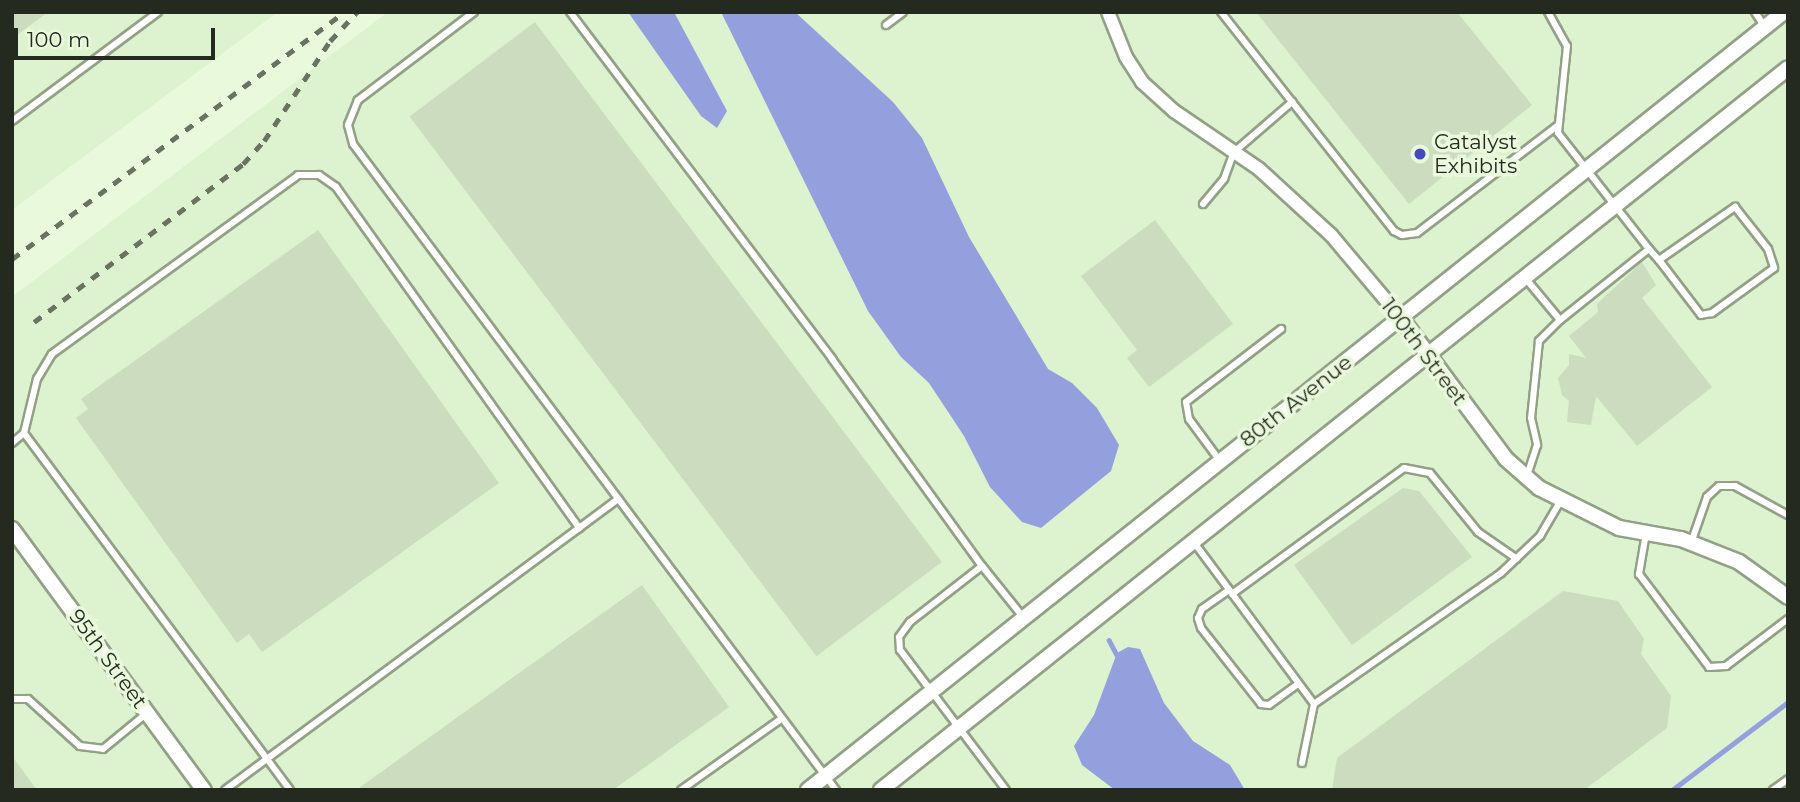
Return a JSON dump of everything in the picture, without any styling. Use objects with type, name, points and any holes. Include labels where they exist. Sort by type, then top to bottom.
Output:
[{"type":"street","name":"100th Street","points":[[1108,12],[1113,29],[1142,82],[1174,111],[1234,152],[1331,235],[1401,318],[1506,459],[1561,500],[1619,528],[1691,543],[1739,562],[1788,597]]},
{"type":"street","name":"80th Avenue","points":[[808,790],[1784,12]]},
{"type":"street","points":[[881,790],[1788,68]]},
{"type":"street","name":"95th Street","points":[[12,529],[204,790]]},
{"type":"lane","points":[[12,121],[159,12]]},
{"type":"lane","points":[[474,12],[358,100],[348,125],[353,144],[836,790]]},
{"type":"lane","points":[[570,12],[832,359],[982,566],[1023,617]]},
{"type":"lane","points":[[886,25],[903,12]]},
{"type":"lane","points":[[1220,12],[1394,230],[1402,235],[1417,233],[1557,126]]},
{"type":"lane","points":[[1548,12],[1567,46],[1557,126],[1586,170],[1701,315],[1712,313],[1774,268],[1768,249],[1735,207],[1659,260]]},
{"type":"lane","points":[[1755,12],[1765,27]]},
{"type":"lane","points":[[1203,204],[1224,179],[1234,152],[1292,102]]},
{"type":"lane","points":[[12,443],[24,433],[37,379],[52,354],[298,175],[318,175],[336,187],[579,528]]},
{"type":"lane","points":[[1527,477],[1537,445],[1531,418],[1539,341],[1560,320],[1649,249]]},
{"type":"lane","points":[[1525,277],[1560,320]]},
{"type":"lane","points":[[1220,461],[1189,419],[1186,402],[1281,329]]},
{"type":"lane","points":[[24,433],[290,790]]},
{"type":"lane","points":[[1298,684],[1269,705],[1261,705],[1208,638],[1198,618],[1202,609],[1404,468],[1430,473],[1478,532],[1517,559]]},
{"type":"lane","points":[[1691,543],[1707,497],[1719,486],[1735,486],[1788,515]]},
{"type":"lane","points":[[225,790],[618,499]]},
{"type":"lane","points":[[1302,763],[1314,704],[1517,559],[1539,537],[1561,500]]},
{"type":"lane","points":[[1646,533],[1639,574],[1709,667],[1726,666],[1788,619]]},
{"type":"lane","points":[[1193,541],[1314,704]]},
{"type":"lane","points":[[982,566],[910,622],[899,637],[900,650],[1006,790]]},
{"type":"lane","points":[[12,699],[28,699],[80,746],[103,749],[147,712]]},
{"type":"lane","points":[[681,790],[782,719]]},
{"type":"lane","points":[[1773,790],[1788,779]]},
{"type":"shaded area","points":[[12,12],[278,12],[12,210]]},
{"type":"shaded area","points":[[388,12],[1788,12],[1788,790],[12,790],[12,297]]},
{"type":"water","points":[[628,12],[674,12],[727,111],[717,128],[701,116]]},
{"type":"water","points":[[721,12],[795,12],[893,102],[922,138],[969,237],[1048,369],[1072,383],[1097,408],[1119,445],[1111,471],[1041,528],[1022,522],[990,487],[964,436],[929,383],[901,357],[868,311]]},
{"type":"water","points":[[1128,647],[1140,649],[1164,703],[1193,741],[1230,765],[1245,790],[1115,790],[1082,765],[1074,746],[1094,715],[1117,653]]},
{"type":"building","points":[[12,12],[48,12],[12,39]]},
{"type":"building","name":"Catalyst Exhibits","points":[[1256,12],[1457,12],[1532,105],[1409,204]]},
{"type":"building","points":[[535,22],[942,562],[816,656],[410,116]]},
{"type":"building","points":[[1155,220],[1233,324],[1149,387],[1127,358],[1137,350],[1081,276]]},
{"type":"building","points":[[318,230],[499,483],[262,652],[249,634],[237,643],[76,418],[88,409],[81,399]]},
{"type":"building","points":[[1642,262],[1656,285],[1642,298],[1712,387],[1637,446],[1596,396],[1591,425],[1567,422],[1569,401],[1562,395],[1558,378],[1569,365],[1569,354],[1586,358],[1569,336],[1598,312],[1597,304]]},
{"type":"building","points":[[1403,488],[1419,491],[1472,557],[1352,645],[1294,565]]},
{"type":"building","points":[[642,585],[729,707],[613,790],[356,790]]},
{"type":"building","points":[[1563,591],[1618,601],[1644,639],[1641,654],[1671,696],[1667,728],[1584,790],[1332,790],[1337,758]]},
{"type":"building","points":[[12,756],[37,790],[12,790]]},
{"type":"waterway","points":[[1109,640],[1118,657]]},
{"type":"waterway","points":[[1672,790],[1788,702]]},
{"type":"railway","points":[[12,259],[344,12]]},
{"type":"railway","points":[[34,322],[243,164],[264,141],[330,41],[357,12]]},
{"type":"place","name":"Catalyst Exhibits","points":[[1420,154]]}]
